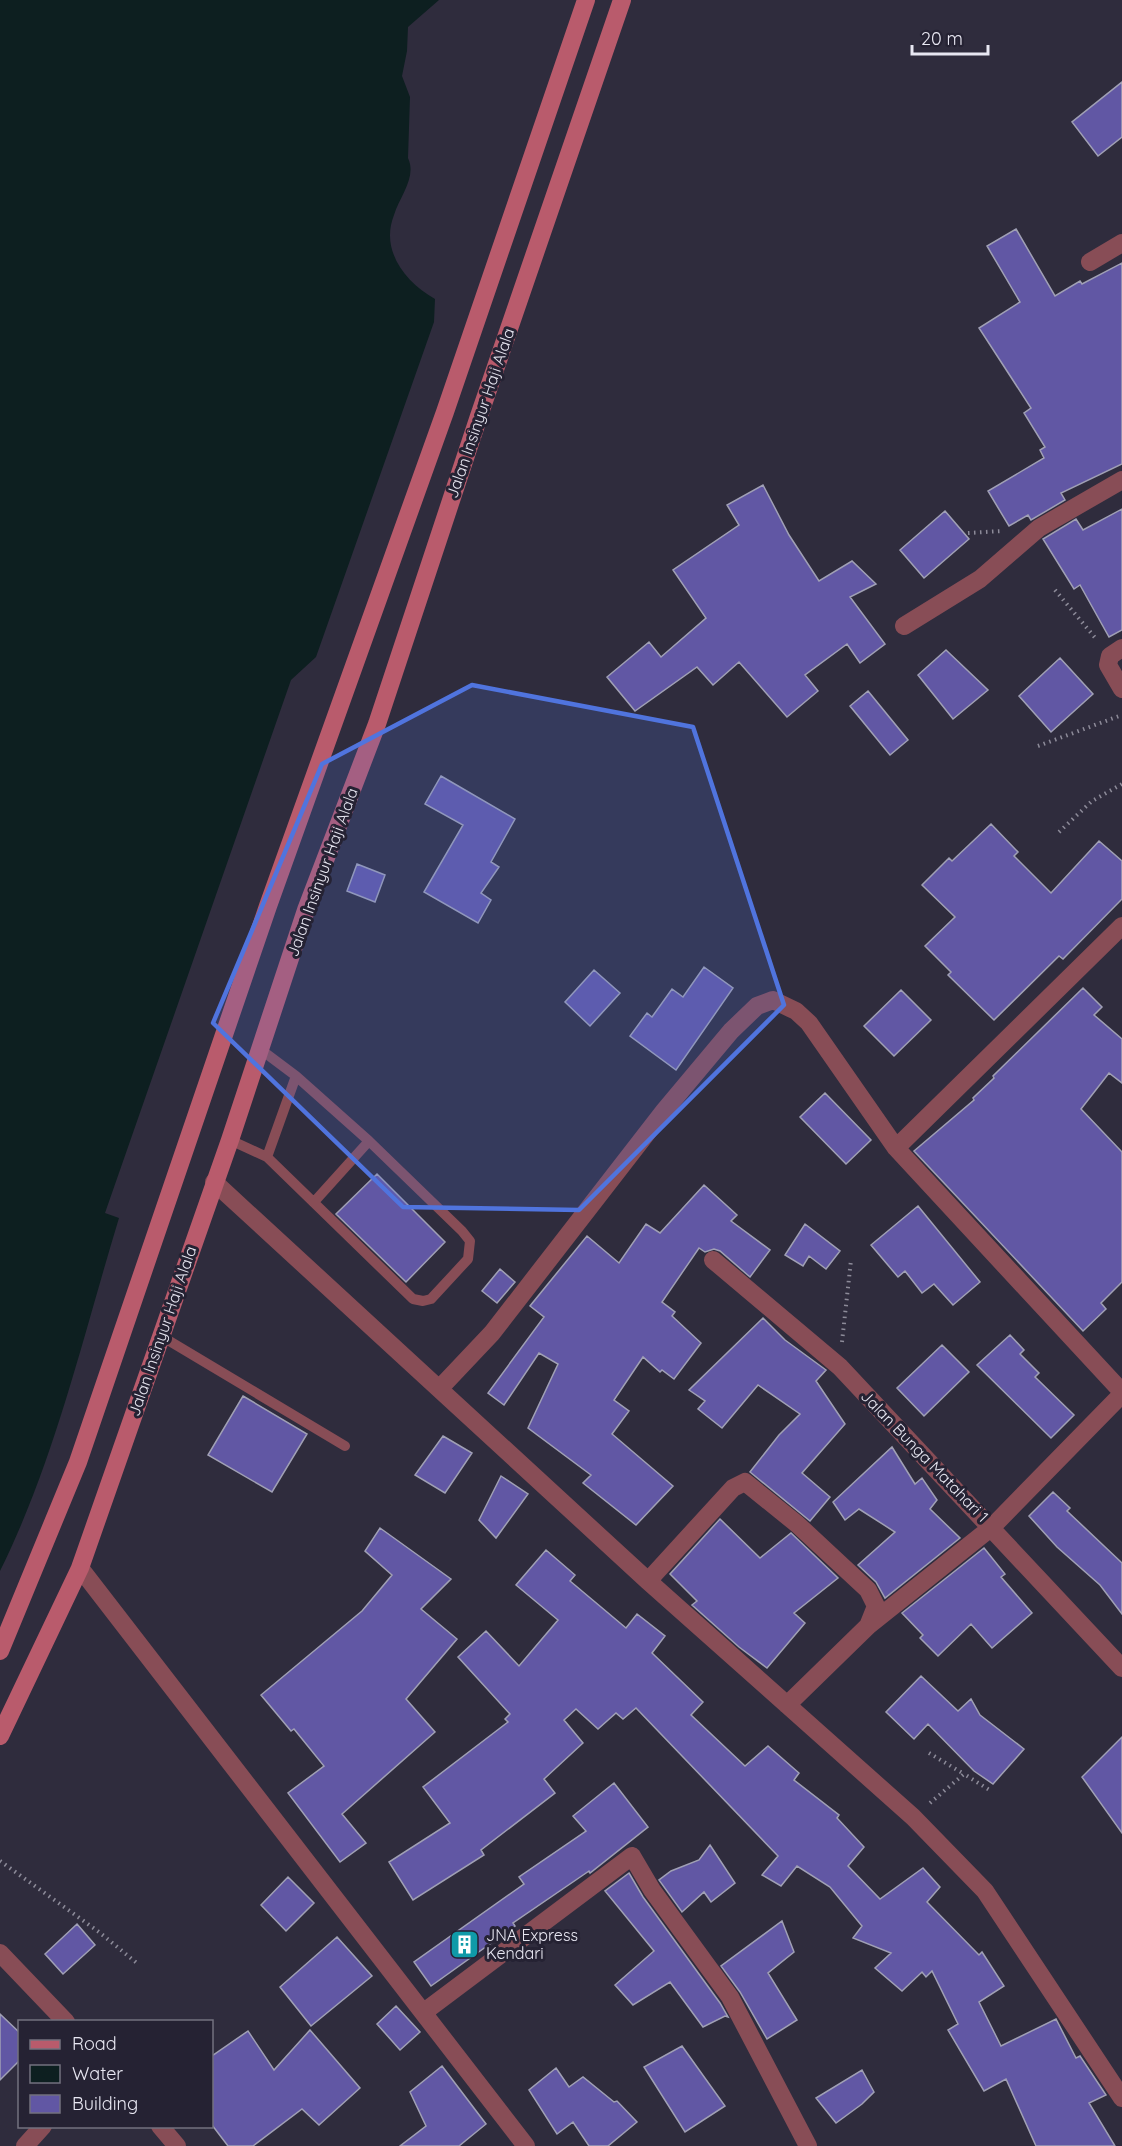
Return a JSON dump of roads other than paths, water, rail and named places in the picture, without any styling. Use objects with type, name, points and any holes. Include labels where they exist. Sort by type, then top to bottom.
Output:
[{"type":"main road","name":"Jalan Insinyur Haji Alala","points":[[0,1651],[78,1462],[339,705],[445,412],[586,0]]},
{"type":"main road","name":"Jalan Insinyur Haji Alala","points":[[0,1736],[80,1568],[230,1140],[306,909],[377,724],[393,670],[622,0]]},
{"type":"street","points":[[1090,262],[1122,243]]},
{"type":"street","points":[[904,626],[993,569],[1039,528],[1122,480]]},
{"type":"street","points":[[1116,652],[1110,670],[1122,688]]},
{"type":"street","points":[[896,1148],[1122,926]]},
{"type":"street","points":[[440,1388],[492,1333],[672,1102],[731,1031],[762,1002],[773,1000],[785,1004],[810,1023],[896,1148],[1122,1393],[992,1527],[868,1626],[787,1705]]},
{"type":"street","points":[[214,1182],[648,1581],[914,1817],[985,1891],[1122,2098]]},
{"type":"street","name":"Jalan Bunga Matahari 1","points":[[712,1260],[840,1367],[1122,1668]]},
{"type":"street","points":[[648,1581],[733,1488],[745,1482],[797,1524],[868,1590],[876,1606],[868,1626]]},
{"type":"street","points":[[80,1568],[526,2146]]},
{"type":"street","points":[[424,2012],[632,1856],[652,1890],[730,1997],[808,2146]]},
{"type":"street","points":[[0,1953],[64,2020]]},
{"type":"street","points":[[25,2146],[42,2128]]},
{"type":"street","points":[[161,2128],[177,2146]]},
{"type":"lane","points":[[230,1140],[267,1157],[407,1295],[417,1301],[431,1299],[468,1259],[470,1241],[462,1231],[369,1141],[296,1076],[260,1049]]},
{"type":"lane","points":[[267,1157],[296,1076]]},
{"type":"lane","points":[[314,1202],[369,1141]]},
{"type":"lane","points":[[161,1336],[345,1446]]},
{"type":"water","points":[[0,0],[439,0],[408,27],[407,51],[402,76],[410,97],[408,158],[410,172],[407,186],[394,215],[390,240],[398,264],[405,274],[414,284],[435,299],[434,322],[316,657],[291,680],[105,1213],[119,1218],[67,1397],[37,1486],[0,1571]]},
{"type":"place","name":"JNA Express Kendari","points":[[465,1944]]}]
